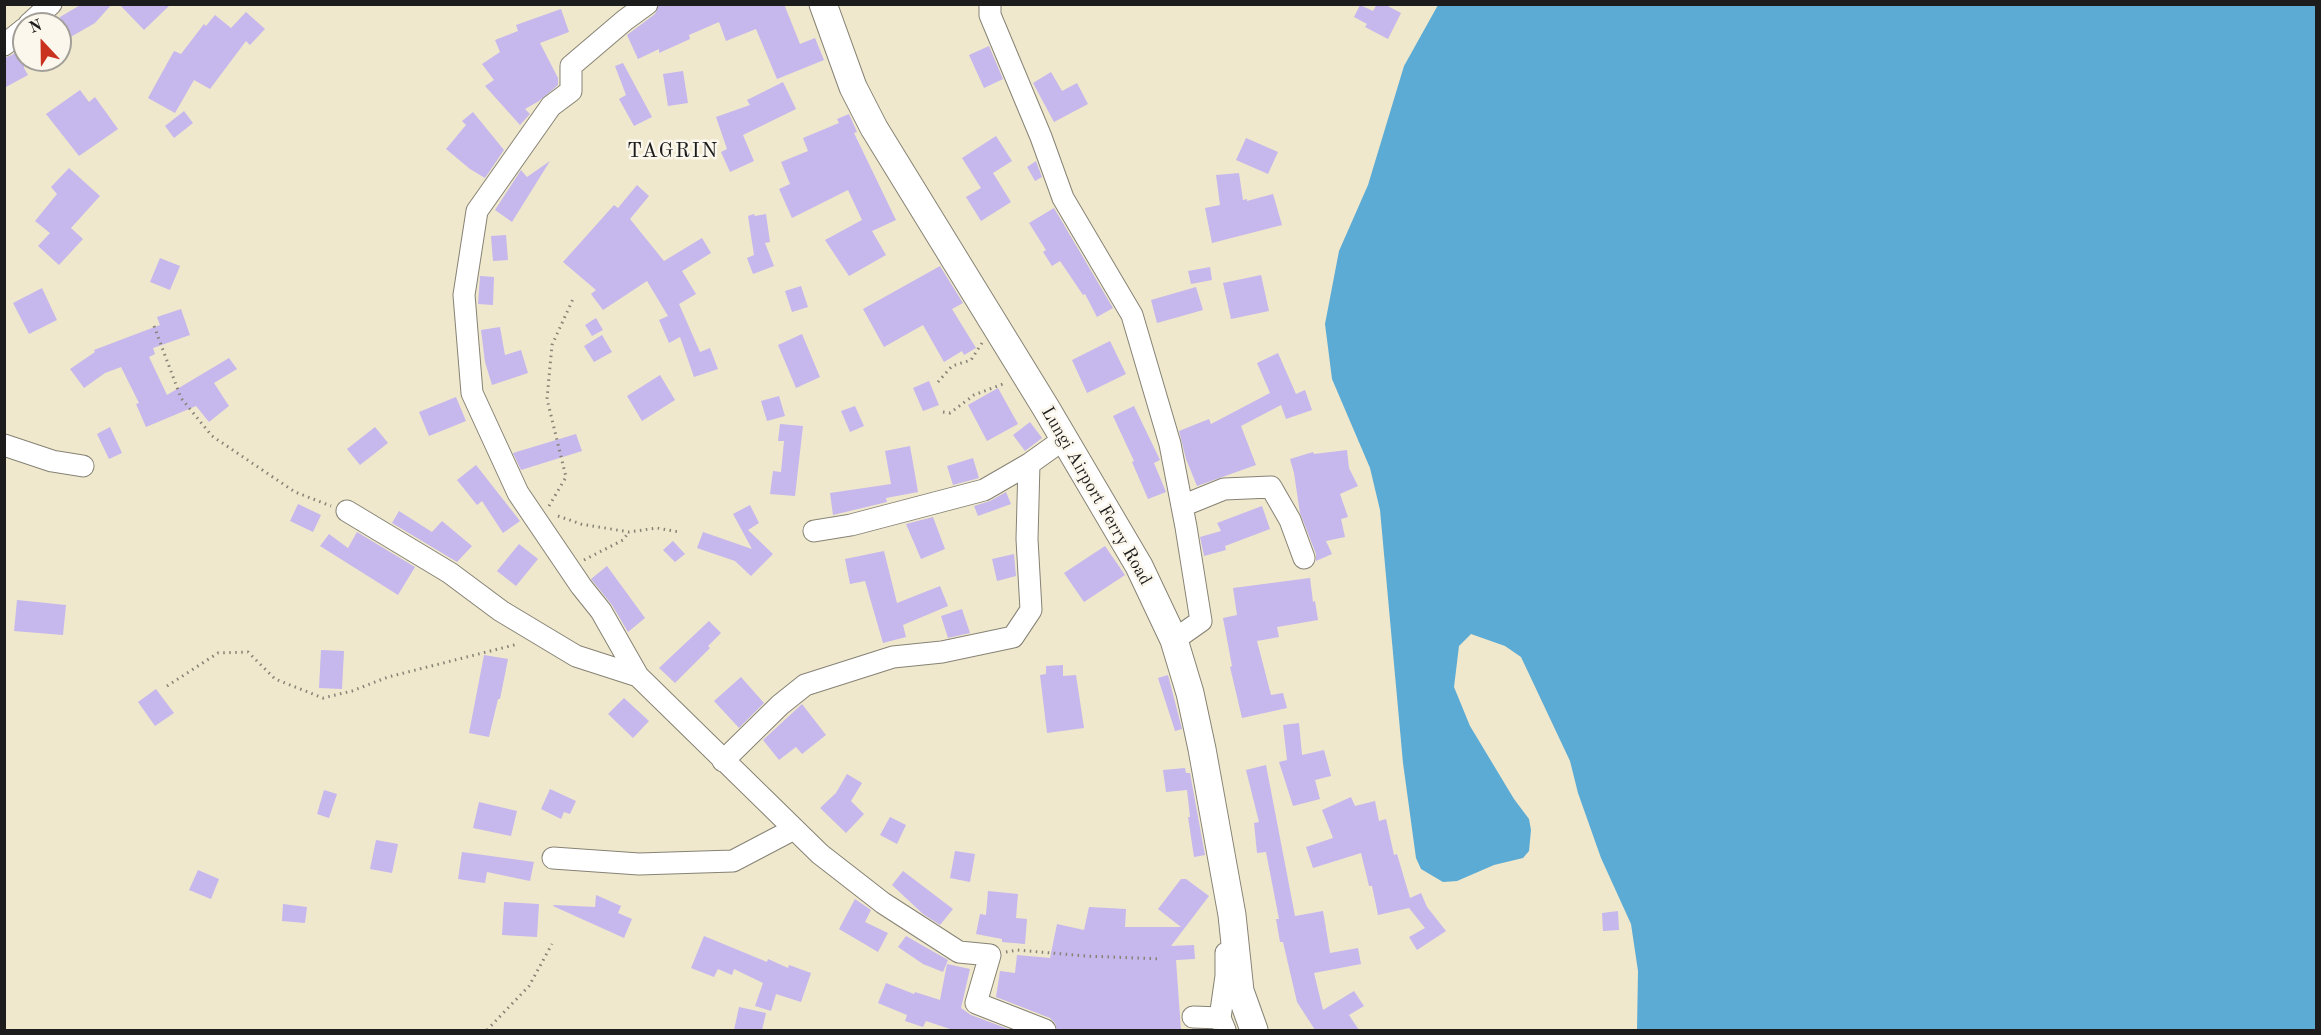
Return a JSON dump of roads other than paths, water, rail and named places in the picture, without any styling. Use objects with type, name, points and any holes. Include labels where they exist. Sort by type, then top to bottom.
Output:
[{"type":"main road","name":"Lungi Airport Ferry Road","points":[[823,4],[853,87],[874,129],[1139,566],[1174,640],[1191,693],[1232,915],[1240,991],[1254,1030]]},
{"type":"street","points":[[647,4],[572,66],[571,91],[551,106],[477,212],[464,295],[472,393],[518,493],[536,510],[569,567],[601,611],[638,676],[820,854],[883,903],[959,952],[990,955],[976,1003],[1045,1030]]},
{"type":"street","points":[[990,4],[990,15],[1041,137],[1063,198],[1132,315],[1170,444],[1201,621],[1174,640]]},
{"type":"street","points":[[814,531],[851,525],[984,490],[1029,464],[1064,439]]},
{"type":"street","points":[[4,445],[52,461],[83,466]]},
{"type":"street","points":[[723,761],[780,705],[805,685],[893,657],[942,652],[1013,637],[1031,610],[1027,539],[1029,464]]},
{"type":"street","points":[[1182,506],[1224,489],[1271,487],[1290,520],[1304,558]]},
{"type":"street","points":[[347,511],[450,573],[501,611],[576,656],[638,676]]},
{"type":"street","points":[[553,858],[639,864],[733,861],[794,829]]},
{"type":"street","points":[[1192,1017],[1222,1024],[1227,929],[1232,915]]},
{"type":"water","points":[[1438,5],[2316,5],[2316,1030],[1637,1030],[1638,971],[1631,924],[1601,858],[1578,793],[1570,761],[1521,657],[1505,646],[1471,634],[1459,646],[1454,687],[1470,726],[1514,799],[1529,819],[1531,830],[1529,851],[1523,858],[1494,865],[1457,881],[1443,882],[1421,869],[1416,858],[1403,763],[1380,510],[1370,468],[1332,379],[1325,324],[1339,251],[1368,185],[1404,66]]},
{"type":"district","name":"TAGRIN","points":[[673,151]]}]
